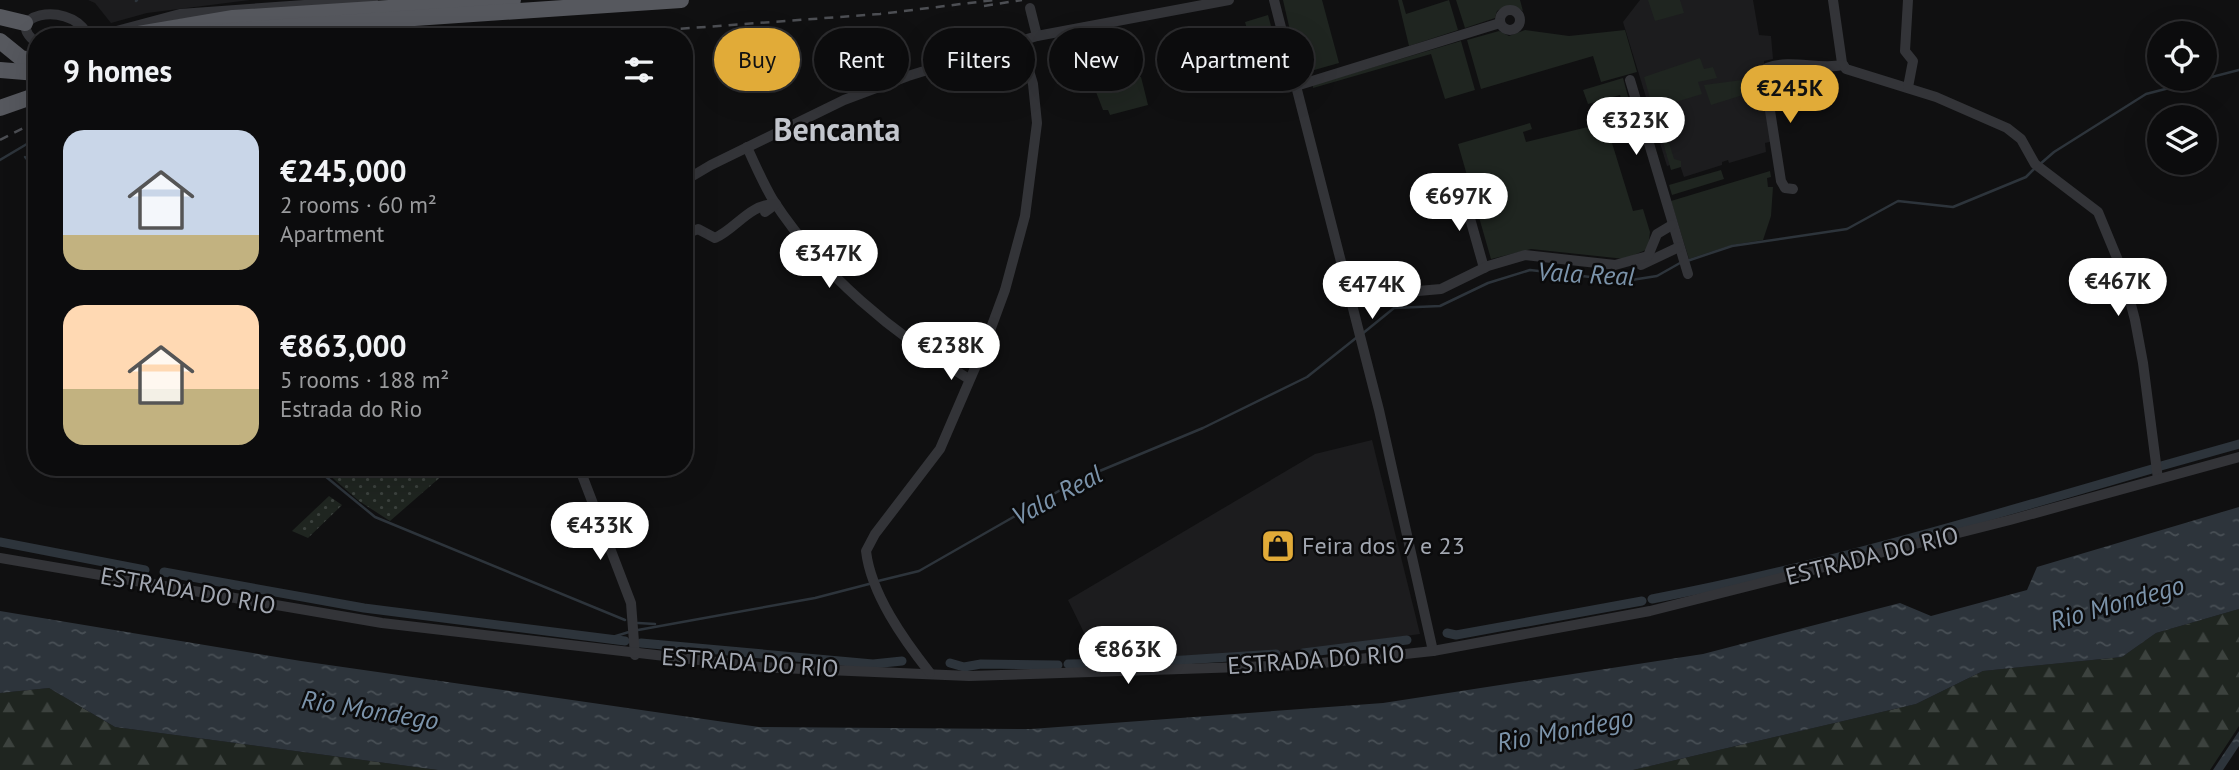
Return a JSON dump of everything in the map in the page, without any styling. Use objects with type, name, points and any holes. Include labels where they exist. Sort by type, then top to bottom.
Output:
[{"type":"highway","points":[[174,28],[233,18],[513,0]]},
{"type":"highway","points":[[268,28],[681,0]]},
{"type":"highway","points":[[0,17],[25,23]]},
{"type":"highway","points":[[0,41],[21,58],[28,59]]},
{"type":"highway","points":[[0,70],[28,73]]},
{"type":"highway","points":[[0,108],[28,98]]},
{"type":"street","points":[[117,28],[180,14],[373,0]]},
{"type":"street","points":[[1030,8],[1037,36],[1229,0]]},
{"type":"street","points":[[1275,0],[1282,28]]},
{"type":"street","points":[[1833,0],[1843,65],[1846,69],[1979,114],[2007,128],[2021,139],[2035,164],[2098,212],[2109,233],[2122,270],[2141,352],[2158,479]]},
{"type":"street","points":[[1908,0],[1905,51],[1913,61],[1908,88]]},
{"type":"street","points":[[28,35],[25,23],[28,13],[36,7],[56,5],[79,20],[85,28]]},
{"type":"street","points":[[1314,80],[1500,23]]},
{"type":"street","points":[[1793,189],[1785,188],[1781,181],[1766,85],[1767,68],[1776,64],[1828,68],[1843,65]]},
{"type":"street","points":[[693,176],[844,100],[923,72]]},
{"type":"street","points":[[1630,80],[1688,274]]},
{"type":"street","points":[[930,673],[898,627],[877,587],[866,551],[875,534],[940,449],[1005,290],[1028,196],[1038,112],[1034,91]]},
{"type":"street","points":[[1297,91],[1352,306],[1433,651]]},
{"type":"street","points":[[747,147],[776,204],[806,244],[868,306],[926,354],[970,379]]},
{"type":"street","points":[[1462,190],[1484,268]]},
{"type":"street","points":[[765,212],[776,204]]},
{"type":"street","points":[[693,231],[698,229],[715,238],[729,232],[748,212],[761,206],[776,204]]},
{"type":"street","points":[[1352,306],[1395,293],[1441,289],[1484,268],[1525,255],[1615,265],[1648,256],[1654,247],[1657,234],[1672,225]]},
{"type":"street","points":[[1654,247],[1666,253]]},
{"type":"street","points":[[1352,306],[1440,294],[1519,261],[1545,261],[1620,270],[1654,261],[1679,247]]},
{"type":"street","name":"ESTRADA DO RIO","points":[[0,558],[382,623],[635,655],[759,667],[969,676],[1303,665],[1433,651],[1733,592],[2239,457]]},
{"type":"street","points":[[582,476],[631,603],[635,655]]},
{"type":"shaded area","points":[[88,0],[250,0],[147,13],[111,23],[95,3]]},
{"type":"shaded area","points":[[1640,0],[1753,0],[1759,35],[1771,36],[1773,59],[1764,61],[1764,85],[1774,141],[1765,143],[1766,152],[1729,163],[1728,160],[1722,162],[1722,165],[1684,177],[1679,162],[1667,166],[1623,22]]},
{"type":"shaded area","name":"Feira dos 7 e 23","points":[[1372,440],[1420,634],[1290,652],[1097,659],[1068,600],[1315,454]]},
{"type":"green space","points":[[1283,0],[1322,0],[1339,63],[1314,70],[1314,28],[1289,28]]},
{"type":"green space","points":[[1398,0],[1402,0],[1406,14],[1449,0],[1458,30],[1409,46]]},
{"type":"green space","points":[[1456,0],[1520,0],[1523,11],[1510,6],[1497,11],[1495,18],[1465,28]]},
{"type":"green space","points":[[1648,0],[1680,0],[1684,13],[1655,21]]},
{"type":"green space","points":[[1268,15],[1272,28],[1247,28],[1245,22]]},
{"type":"green space","points":[[1525,30],[1569,36],[1625,30],[1637,72],[1601,82],[1593,56],[1481,89],[1467,40],[1499,31],[1509,36]]},
{"type":"green space","points":[[1461,41],[1475,90],[1445,99],[1431,54],[1314,88],[1314,85]]},
{"type":"green space","points":[[1700,58],[1704,69],[1713,67],[1717,78],[1698,82],[1702,94],[1653,109],[1644,77]]},
{"type":"green space","points":[[1623,78],[1632,111],[1625,114],[1633,114],[1638,134],[1612,143],[1633,211],[1643,209],[1650,232],[1648,249],[1625,259],[1531,249],[1491,259],[1458,144],[1530,123],[1532,129],[1523,132],[1526,142],[1592,126],[1591,123],[1625,113],[1620,95],[1588,104],[1583,90]]},
{"type":"green space","points":[[1742,80],[1743,95],[1711,105],[1704,85]]},
{"type":"green space","points":[[1143,85],[1148,105],[1110,115],[1108,110],[1103,110],[1096,91],[1143,91]]},
{"type":"green space","points":[[1660,114],[1674,159],[1681,161],[1681,167],[1671,170],[1655,115]]},
{"type":"green space","points":[[1721,170],[1724,179],[1672,195],[1669,185]]},
{"type":"green space","points":[[1770,171],[1771,177],[1767,178],[1768,187],[1773,187],[1771,216],[1763,240],[1732,245],[1689,259],[1671,201]]},
{"type":"green space","points":[[330,476],[442,476],[390,521],[359,501]]},
{"type":"green space","points":[[329,496],[342,505],[308,538],[292,531]]},
{"type":"green space","points":[[2239,609],[2239,726],[2210,770],[1633,770],[1916,704],[1983,671],[2122,657],[2156,633]]},
{"type":"green space","points":[[49,688],[115,727],[438,770],[0,770],[0,693]]},
{"type":"water","name":"Rio Mondego","points":[[2239,507],[2239,609],[2156,633],[2122,657],[1983,671],[1916,704],[1633,770],[438,770],[115,727],[49,688],[0,693],[0,611],[301,661],[759,727],[1031,729],[1383,703],[1703,654],[1900,603],[1931,616],[2027,590],[2037,567]]},
{"type":"water","points":[[2239,731],[2239,746],[2223,770],[2213,770]]},
{"type":"waterway","name":"Vala Real","points":[[2039,165],[2054,152],[2146,94],[2239,70]]},
{"type":"waterway","points":[[0,160],[28,143]]},
{"type":"waterway","points":[[25,157],[28,160]]},
{"type":"waterway","name":"Vala Real","points":[[1687,261],[1732,246],[1847,229],[1898,201],[1953,207],[2026,177],[2034,169]]},
{"type":"waterway","name":"Vala Real","points":[[1362,334],[1394,308],[1440,306],[1488,283],[1530,270],[1625,281],[1657,276],[1680,263]]},
{"type":"waterway","name":"Vala Real","points":[[878,581],[919,571],[1078,480],[1203,428],[1307,377],[1356,338]]},
{"type":"waterway","points":[[2161,466],[2239,444]]},
{"type":"waterway","points":[[1652,599],[1841,556],[2152,469]]},
{"type":"waterway","points":[[325,476],[375,517],[625,620]]},
{"type":"waterway","points":[[0,542],[145,570]]},
{"type":"waterway","points":[[164,572],[364,608],[625,641]]},
{"type":"waterway","name":"Vala Real","points":[[638,630],[815,598],[869,584]]},
{"type":"waterway","points":[[1447,633],[1456,635],[1642,601]]},
{"type":"waterway","points":[[638,623],[655,624]]},
{"type":"waterway","name":"Vala Real","points":[[606,639],[629,632]]},
{"type":"waterway","points":[[1303,653],[1407,640]]},
{"type":"waterway","points":[[641,643],[873,664],[902,661]]},
{"type":"waterway","points":[[1137,663],[1276,654]]},
{"type":"waterway","points":[[950,663],[964,667],[981,664],[1058,665]]},
{"type":"waterway","points":[[1068,664],[1124,663]]},
{"type":"railway","points":[[691,28],[880,14],[994,0]]},
{"type":"railway","points":[[984,6],[1022,0]]},
{"type":"railway","points":[[0,140],[28,126]]},
{"type":"place","name":"Feira dos 7 e 23","points":[[1278,546]]},
{"type":"district","name":"Bencanta","points":[[837,130]]}]
